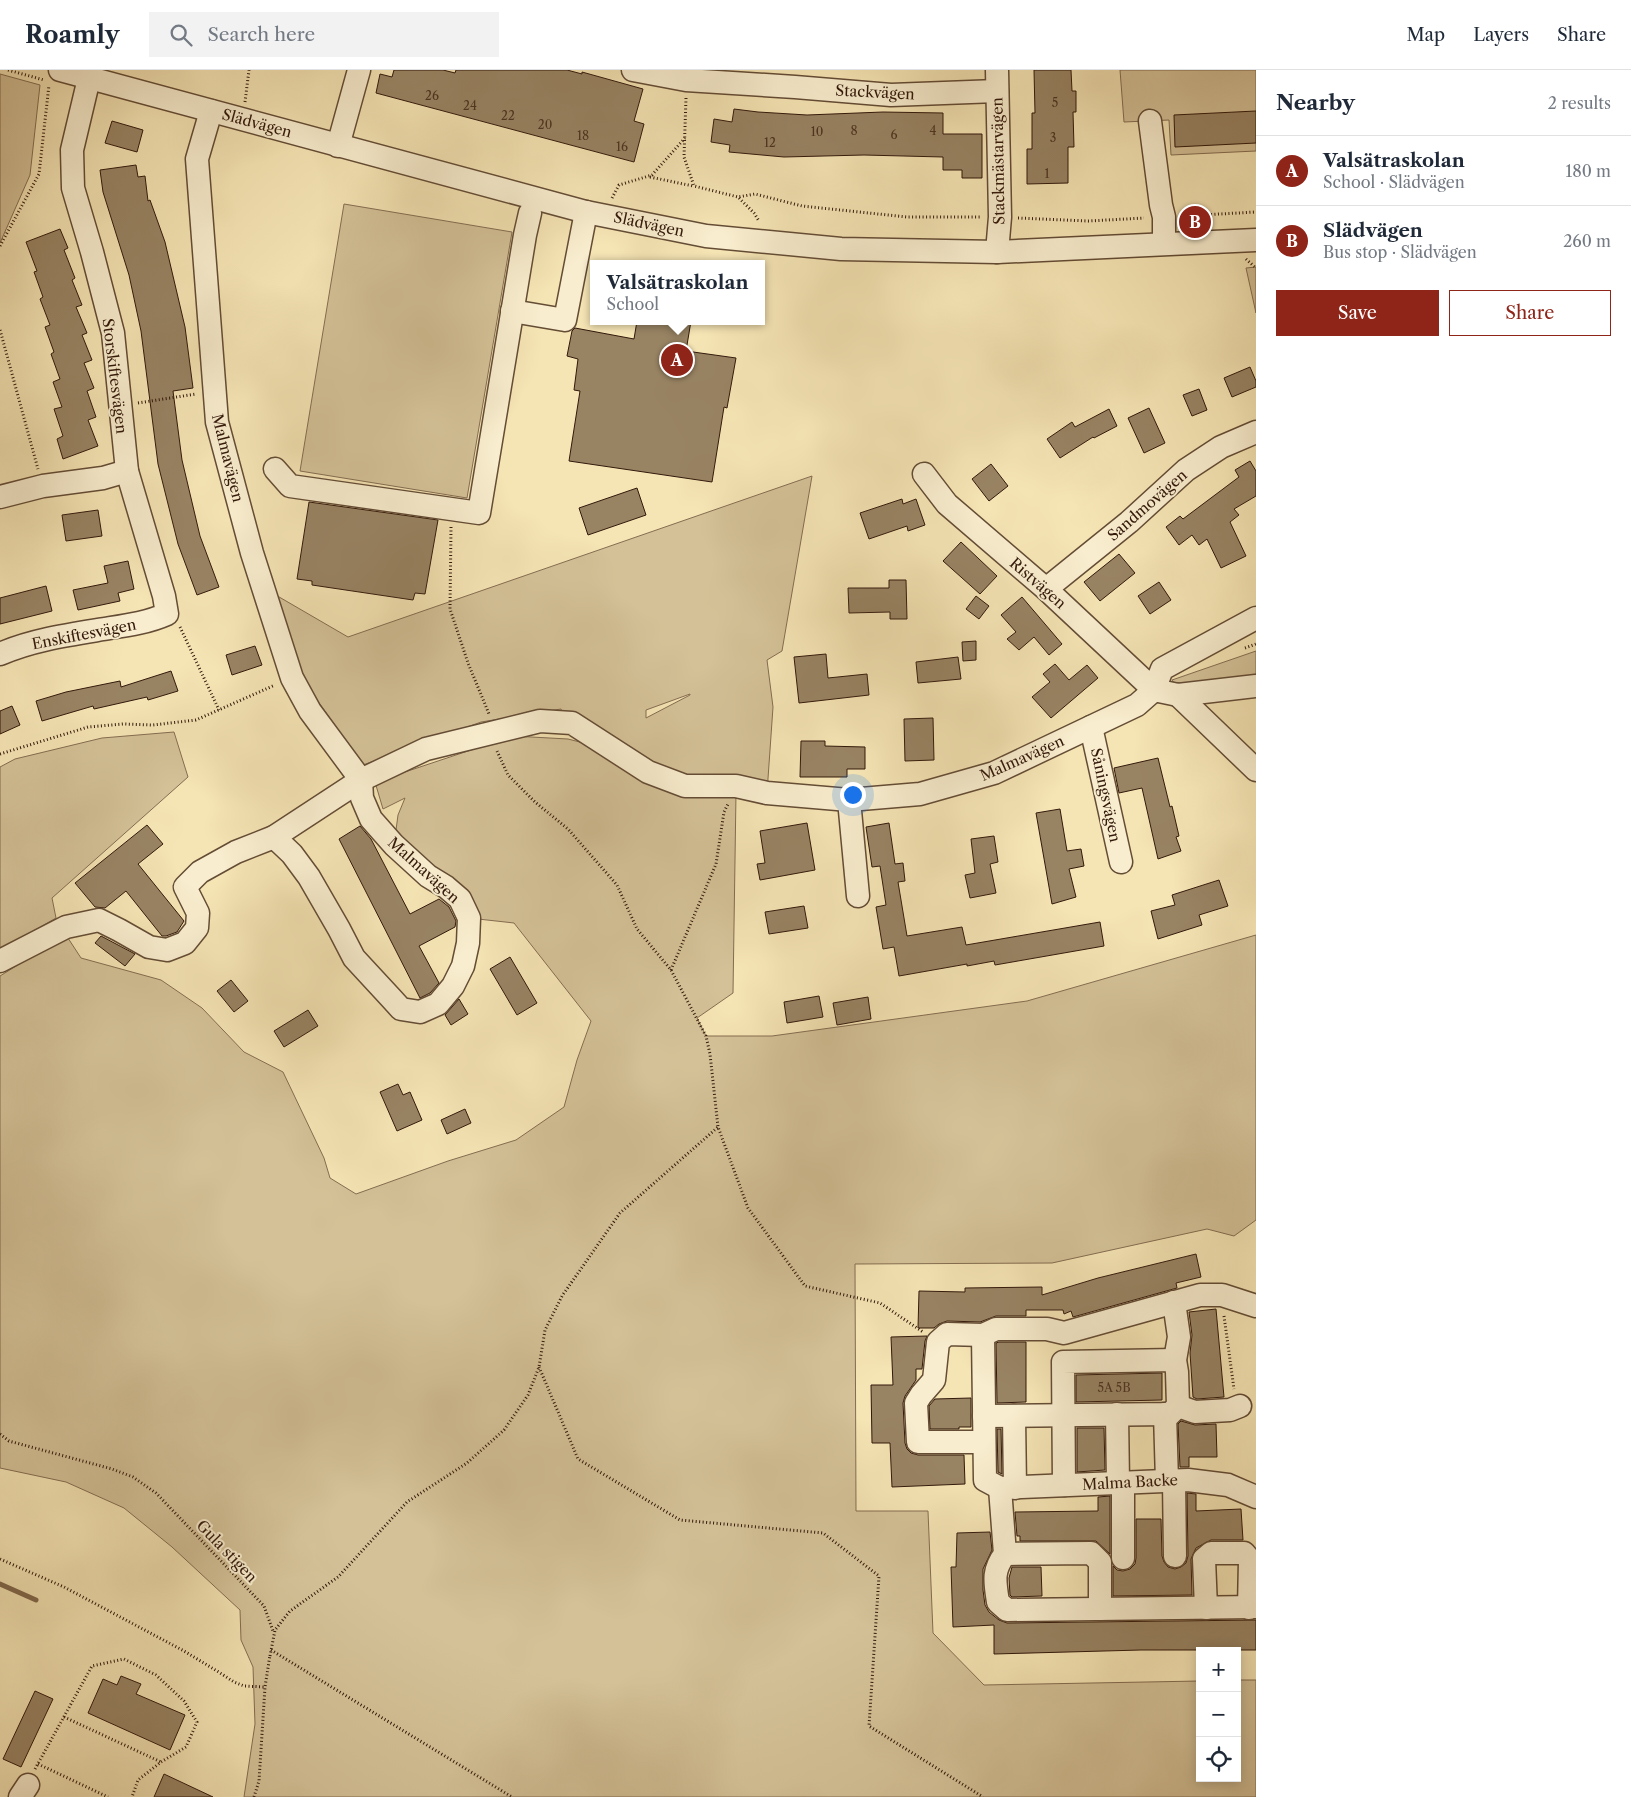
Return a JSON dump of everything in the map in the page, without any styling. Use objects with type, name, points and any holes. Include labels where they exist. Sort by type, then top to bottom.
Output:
[{"type":"street","points":[[338,146],[359,70]]},
{"type":"street","name":"Stackvägen","points":[[633,70],[686,80],[796,78],[891,95],[997,81]]},
{"type":"street","name":"Slädvägen","points":[[55,76],[91,74],[211,111],[586,212],[706,236],[841,249],[997,252],[1256,240]]},
{"type":"street","name":"Storskiftesvägen","points":[[91,74],[72,150],[73,188],[113,333],[127,472],[164,596],[167,614]]},
{"type":"street","name":"Stackmästarvägen","points":[[997,81],[1000,217],[997,252]]},
{"type":"street","name":"Malmavägen","points":[[211,111],[197,160],[217,422],[252,553],[292,678],[310,711],[361,780],[362,798],[371,819],[401,852],[428,876],[460,899],[469,918],[468,943],[462,966],[452,986],[438,1004],[420,1012],[401,1009],[390,998],[354,958],[309,877],[292,854],[274,837]]},
{"type":"street","points":[[1150,121],[1164,217],[1164,243]]},
{"type":"street","points":[[512,311],[565,320],[586,212]]},
{"type":"street","points":[[275,469],[290,486],[479,513],[524,235],[530,214]]},
{"type":"street","name":"Sandmovägen","points":[[1046,589],[1130,522],[1186,470],[1221,448],[1256,432]]},
{"type":"street","points":[[0,496],[43,486],[103,478],[127,472]]},
{"type":"street","name":"Ristvägen","points":[[924,474],[947,504],[1046,589],[1154,690]]},
{"type":"street","name":"Enskiftesvägen","points":[[0,654],[12,648],[75,634],[152,621],[167,614]]},
{"type":"street","name":"Malmavägen","points":[[0,961],[66,927],[99,920],[148,946],[167,950],[185,943],[197,928],[198,913],[185,887],[200,872],[236,852],[274,837],[361,780],[426,749],[540,721],[572,723],[648,772],[685,786],[736,786],[767,792],[849,800],[920,794],[994,773],[1137,705],[1154,690],[1162,669],[1256,618]]},
{"type":"street","points":[[1154,690],[1178,696],[1256,686]]},
{"type":"street","points":[[1178,696],[1256,770]]},
{"type":"street","name":"Såningsvägen","points":[[1091,727],[1120,862]]},
{"type":"street","points":[[849,800],[858,896]]},
{"type":"street","points":[[984,1442],[918,1442],[916,1403],[934,1380],[938,1342],[948,1334],[983,1335],[996,1329],[1046,1329],[1064,1333],[1200,1295],[1222,1295],[1256,1306]]},
{"type":"street","points":[[1174,1302],[1179,1337],[1174,1360],[1177,1372],[1172,1410],[1171,1480],[1175,1556]]},
{"type":"street","points":[[1064,1333],[1062,1362],[1064,1485]]},
{"type":"street","points":[[983,1335],[985,1480],[1008,1488]]},
{"type":"street","points":[[1062,1362],[1174,1360]]},
{"type":"street","points":[[984,1416],[1117,1414],[1172,1410],[1195,1412],[1230,1410],[1240,1406]]},
{"type":"street","points":[[1117,1414],[1121,1483],[1122,1558]]},
{"type":"street","points":[[1014,1416],[1005,1554],[998,1564],[995,1579],[998,1602],[1007,1610],[1206,1608],[1253,1607],[1250,1560],[1244,1553],[1211,1553],[1204,1560],[1206,1608]]},
{"type":"street","name":"Malma Backe","points":[[1008,1488],[1188,1480],[1228,1484],[1256,1497]]},
{"type":"street","points":[[1005,1554],[1091,1553],[1100,1562],[1100,1609]]},
{"type":"path","points":[[0,246],[39,174],[55,76]]},
{"type":"path","points":[[686,80],[684,157],[694,186]]},
{"type":"path","points":[[608,216],[610,202],[619,185],[652,176],[685,138]]},
{"type":"path","points":[[648,177],[738,197],[755,194],[802,206],[907,217],[1000,217],[1088,221],[1256,212]]},
{"type":"path","points":[[1245,259],[1256,268]]},
{"type":"path","points":[[0,330],[43,486]]},
{"type":"path","points":[[120,406],[214,392]]},
{"type":"path","points":[[451,509],[450,609],[468,663],[495,731],[497,751],[508,775],[535,802],[568,829],[617,885],[637,930],[671,970],[706,1036],[710,1054],[718,1127],[748,1208],[805,1286],[880,1303],[938,1342]]},
{"type":"path","points":[[167,614],[179,625],[219,710]]},
{"type":"path","points":[[0,754],[88,727],[123,724],[173,724],[196,720],[292,678]]},
{"type":"path","points":[[671,970],[716,864],[724,812],[736,786]]},
{"type":"path","points":[[270,1656],[275,1630],[290,1611],[338,1578],[407,1502],[467,1463],[504,1430],[528,1395],[539,1367],[545,1330],[562,1296],[620,1213],[718,1127]]},
{"type":"path","points":[[1222,1295],[1233,1386],[1240,1406]]},
{"type":"path","points":[[539,1367],[578,1459],[680,1520],[823,1533],[879,1576],[869,1726],[983,1797]]},
{"type":"path","name":"Gula stigen","points":[[0,1434],[9,1441],[112,1469],[133,1477],[156,1493],[264,1606],[273,1630],[265,1687],[259,1782],[254,1797]]},
{"type":"path","points":[[0,1559],[64,1587],[184,1652],[234,1682],[244,1686],[265,1687]]},
{"type":"path","points":[[271,1650],[512,1797]]},
{"type":"path","points":[[24,1791],[92,1666],[124,1659],[156,1675],[184,1701],[197,1722],[186,1747],[161,1762],[138,1780],[132,1797]]},
{"type":"path","points":[[64,1716],[161,1762]]},
{"type":"path","points":[[38,1764],[108,1797]]},
{"type":"shaded area","points":[[1120,70],[1256,70],[1256,151],[1171,155],[1169,120],[1124,122]]},
{"type":"shaded area","points":[[0,74],[40,85],[30,175],[0,243]]},
{"type":"shaded area","points":[[344,204],[512,232],[467,498],[300,471]]},
{"type":"shaded area","points":[[1256,267],[1256,313],[1246,268]]},
{"type":"shaded area","points":[[812,476],[782,651],[767,660],[773,707],[767,793],[736,793],[733,993],[697,1018],[706,1036],[772,1036],[1027,1001],[1256,935],[1256,1220],[1234,1236],[1207,1229],[1052,1263],[855,1264],[856,1511],[928,1511],[933,1633],[984,1685],[1196,1681],[1196,1782],[1241,1782],[1241,1680],[1256,1680],[1256,1797],[244,1797],[255,1724],[253,1667],[241,1640],[240,1610],[172,1547],[124,1508],[66,1482],[0,1468],[0,976],[66,935],[81,958],[161,980],[202,1008],[244,1052],[283,1072],[324,1158],[330,1178],[356,1194],[448,1161],[516,1140],[564,1107],[577,1060],[591,1021],[514,923],[469,918],[394,845],[398,815],[405,798],[383,809],[375,782],[513,736],[568,739],[611,750],[567,723],[561,709],[481,722],[363,765],[305,683],[274,594],[348,637]],"holes":[[[690,694],[690,695],[646,718],[646,710]]]},
{"type":"shaded area","points":[[1256,651],[1256,676],[1176,685],[1172,680]]},
{"type":"shaded area","points":[[174,732],[188,777],[52,898],[56,918],[0,950],[0,767],[15,759],[102,738]]},
{"type":"building","points":[[394,70],[443,70],[455,73],[456,70],[567,70],[582,74],[582,72],[643,89],[634,121],[644,124],[634,162],[376,93],[380,74],[392,77]]},
{"type":"building","points":[[1034,70],[1071,70],[1072,91],[1076,91],[1076,112],[1073,112],[1074,147],[1068,147],[1068,183],[1027,184],[1027,149],[1032,149],[1032,113],[1035,113]]},
{"type":"building","points":[[734,109],[807,115],[883,112],[943,113],[943,134],[982,134],[982,178],[962,178],[962,170],[943,170],[943,157],[864,155],[784,157],[729,152],[730,145],[711,142],[714,119],[732,122]]},
{"type":"building","points":[[1256,111],[1256,143],[1175,147],[1174,115]]},
{"type":"building","points":[[112,121],[143,130],[137,152],[105,143]]},
{"type":"building","points":[[136,165],[138,177],[145,176],[148,201],[150,200],[165,242],[185,327],[193,388],[173,391],[182,460],[200,536],[219,587],[197,595],[178,544],[158,464],[141,331],[129,275],[103,192],[100,170]]},
{"type":"building","points":[[60,229],[68,248],[64,250],[75,278],[72,280],[82,305],[76,307],[87,333],[82,335],[92,360],[84,363],[94,388],[87,391],[96,417],[88,420],[98,446],[63,459],[57,439],[63,436],[54,409],[62,407],[53,382],[60,379],[51,354],[54,352],[45,327],[50,325],[40,299],[43,297],[34,272],[37,271],[26,242]]},
{"type":"building","points":[[636,325],[690,325],[686,351],[736,358],[727,408],[724,407],[712,482],[569,461],[580,391],[574,390],[578,359],[567,356],[572,331],[575,328],[634,339]]},
{"type":"building","points":[[1250,367],[1256,381],[1256,387],[1232,397],[1224,378]]},
{"type":"building","points":[[1199,389],[1207,410],[1192,416],[1183,395]]},
{"type":"building","points":[[1149,408],[1165,443],[1144,453],[1128,418]]},
{"type":"building","points":[[1109,409],[1117,426],[1093,437],[1060,458],[1047,439],[1072,422],[1075,427]]},
{"type":"building","points":[[1250,461],[1256,471],[1256,496],[1234,509],[1239,515],[1230,522],[1246,556],[1221,568],[1207,539],[1199,545],[1192,535],[1179,545],[1166,527],[1180,516],[1183,519],[1239,477],[1235,470]]},
{"type":"building","points":[[991,464],[1008,486],[989,501],[972,479]]},
{"type":"building","points":[[637,488],[646,515],[588,535],[579,508]]},
{"type":"building","points":[[902,499],[903,504],[916,499],[925,525],[908,531],[907,526],[869,539],[860,513]]},
{"type":"building","points":[[309,502],[438,520],[425,594],[415,593],[413,600],[312,585],[312,581],[297,579]]},
{"type":"building","points":[[98,510],[102,536],[66,541],[62,515]]},
{"type":"building","points":[[961,542],[997,576],[980,594],[943,561]]},
{"type":"building","points":[[1119,554],[1135,573],[1100,601],[1084,582]]},
{"type":"building","points":[[128,561],[134,589],[118,593],[120,601],[78,610],[73,590],[108,583],[104,566]]},
{"type":"building","points":[[889,580],[906,580],[907,619],[890,619],[890,612],[849,613],[848,588],[889,588]]},
{"type":"building","points":[[1159,582],[1171,600],[1150,614],[1138,596]]},
{"type":"building","points":[[46,586],[52,611],[0,624],[0,598]]},
{"type":"building","points":[[976,596],[989,606],[979,619],[966,609]]},
{"type":"building","points":[[1022,597],[1062,644],[1049,655],[1034,637],[1019,650],[1007,639],[1016,632],[1001,615]]},
{"type":"building","points":[[976,641],[976,660],[963,661],[962,642]]},
{"type":"building","points":[[255,646],[262,665],[232,675],[226,655]]},
{"type":"building","points":[[826,654],[828,678],[867,674],[869,695],[799,703],[794,657]]},
{"type":"building","points":[[958,657],[961,679],[918,683],[916,662]]},
{"type":"building","points":[[1055,664],[1069,680],[1087,665],[1098,678],[1051,718],[1032,697],[1050,682],[1043,674]]},
{"type":"building","points":[[171,671],[178,691],[148,700],[147,697],[94,709],[93,706],[42,721],[36,701],[66,692],[120,681],[121,687]]},
{"type":"building","points":[[12,706],[20,725],[0,734],[0,711]]},
{"type":"building","points":[[933,718],[934,760],[905,761],[904,719]]},
{"type":"building","points":[[801,741],[825,741],[825,746],[865,747],[865,769],[847,769],[847,777],[800,777]]},
{"type":"building","points":[[1158,758],[1170,807],[1172,806],[1179,836],[1176,837],[1181,851],[1158,859],[1142,788],[1119,793],[1114,768]]},
{"type":"building","points":[[1060,809],[1067,851],[1081,849],[1084,866],[1069,869],[1076,897],[1052,904],[1036,813]]},
{"type":"building","points":[[807,823],[815,870],[760,880],[757,864],[765,863],[760,831]]},
{"type":"building","points":[[889,823],[895,864],[903,863],[905,881],[898,882],[907,936],[962,927],[966,945],[1100,922],[1104,946],[995,965],[994,961],[967,966],[967,964],[899,976],[894,947],[883,949],[876,907],[886,905],[880,866],[872,867],[866,827]]},
{"type":"building","points":[[147,825],[163,844],[138,864],[184,921],[177,932],[166,936],[162,936],[126,891],[105,908],[95,907],[75,883]]},
{"type":"building","points":[[360,826],[371,839],[410,914],[439,899],[449,907],[456,921],[455,927],[419,946],[439,983],[430,993],[420,998],[339,839]]},
{"type":"building","points":[[994,836],[998,862],[990,864],[996,893],[970,898],[965,875],[975,873],[971,839]]},
{"type":"building","points":[[1219,880],[1228,906],[1199,915],[1202,925],[1158,939],[1151,911],[1175,905],[1172,895]]},
{"type":"building","points":[[804,906],[808,928],[769,934],[765,912]]},
{"type":"building","points":[[101,936],[135,954],[125,966],[95,943]]},
{"type":"building","points":[[510,957],[537,1003],[517,1015],[490,969]]},
{"type":"building","points":[[231,980],[248,1001],[234,1012],[217,991]]},
{"type":"building","points":[[819,996],[823,1017],[787,1023],[784,1002]]},
{"type":"building","points":[[868,997],[871,1019],[837,1025],[833,1003]]},
{"type":"building","points":[[459,999],[468,1014],[451,1025],[445,1015]]},
{"type":"building","points":[[308,1010],[318,1026],[284,1047],[274,1031]]},
{"type":"building","points":[[398,1084],[403,1095],[410,1092],[422,1120],[397,1131],[380,1092]]},
{"type":"building","points":[[465,1109],[471,1123],[447,1134],[441,1120]]},
{"type":"building","points":[[1196,1254],[1201,1277],[1176,1283],[1177,1288],[1073,1317],[1071,1311],[1064,1314],[1063,1310],[1026,1310],[1026,1316],[996,1316],[980,1322],[947,1321],[934,1328],[918,1328],[919,1291],[965,1292],[965,1288],[1042,1287],[1042,1295],[1098,1278]]},
{"type":"building","points":[[1216,1309],[1224,1397],[1197,1399],[1193,1397],[1190,1353],[1192,1335],[1189,1312]]},
{"type":"building","points":[[927,1336],[922,1369],[916,1369],[916,1380],[905,1396],[903,1403],[905,1443],[911,1453],[918,1455],[964,1455],[965,1484],[892,1487],[890,1443],[872,1443],[871,1385],[893,1385],[891,1337]]},
{"type":"building","points":[[1026,1342],[1026,1402],[997,1403],[996,1343]]},
{"type":"building","points":[[1162,1373],[1162,1400],[1076,1402],[1076,1375]]},
{"type":"building","points":[[971,1398],[971,1427],[930,1429],[929,1406],[935,1399]]},
{"type":"building","points":[[1181,1421],[1195,1425],[1216,1424],[1217,1457],[1189,1457],[1189,1467],[1180,1467],[1178,1424]]},
{"type":"building","points":[[1077,1428],[1104,1428],[1105,1470],[1077,1472]]},
{"type":"building","points":[[997,1429],[1001,1429],[1002,1474],[998,1472]]},
{"type":"building","points":[[1187,1493],[1196,1494],[1196,1511],[1241,1509],[1243,1540],[1211,1540],[1196,1548],[1191,1559],[1192,1595],[1113,1596],[1113,1566],[1117,1570],[1123,1571],[1130,1569],[1135,1564],[1136,1519],[1161,1519],[1162,1556],[1164,1562],[1168,1567],[1175,1569],[1186,1563],[1188,1556]]},
{"type":"building","points":[[1110,1496],[1110,1554],[1096,1541],[1020,1541],[1020,1536],[1017,1536],[1015,1512],[1098,1511],[1098,1497]]},
{"type":"building","points":[[990,1532],[992,1550],[983,1569],[983,1590],[985,1605],[989,1612],[999,1620],[1007,1623],[1256,1620],[1256,1650],[1241,1650],[1241,1647],[1196,1647],[1196,1650],[994,1654],[994,1625],[953,1627],[951,1567],[956,1567],[957,1533]]},
{"type":"building","points":[[1012,1567],[1041,1567],[1042,1596],[1012,1597],[1010,1595],[1009,1578]]},
{"type":"building","points":[[121,1676],[141,1684],[136,1694],[185,1715],[170,1750],[88,1713],[103,1679],[117,1685]]},
{"type":"building","points":[[35,1691],[53,1699],[21,1767],[3,1759]]},
{"type":"building","points":[[164,1774],[213,1797],[154,1797]]},
{"type":"waterway","points":[[0,1584],[36,1600]]},
{"type":"place","name":"Slädvägen","points":[[1195,222]]},
{"type":"place","name":"Valsätraskolan","points":[[677,360]]}]
